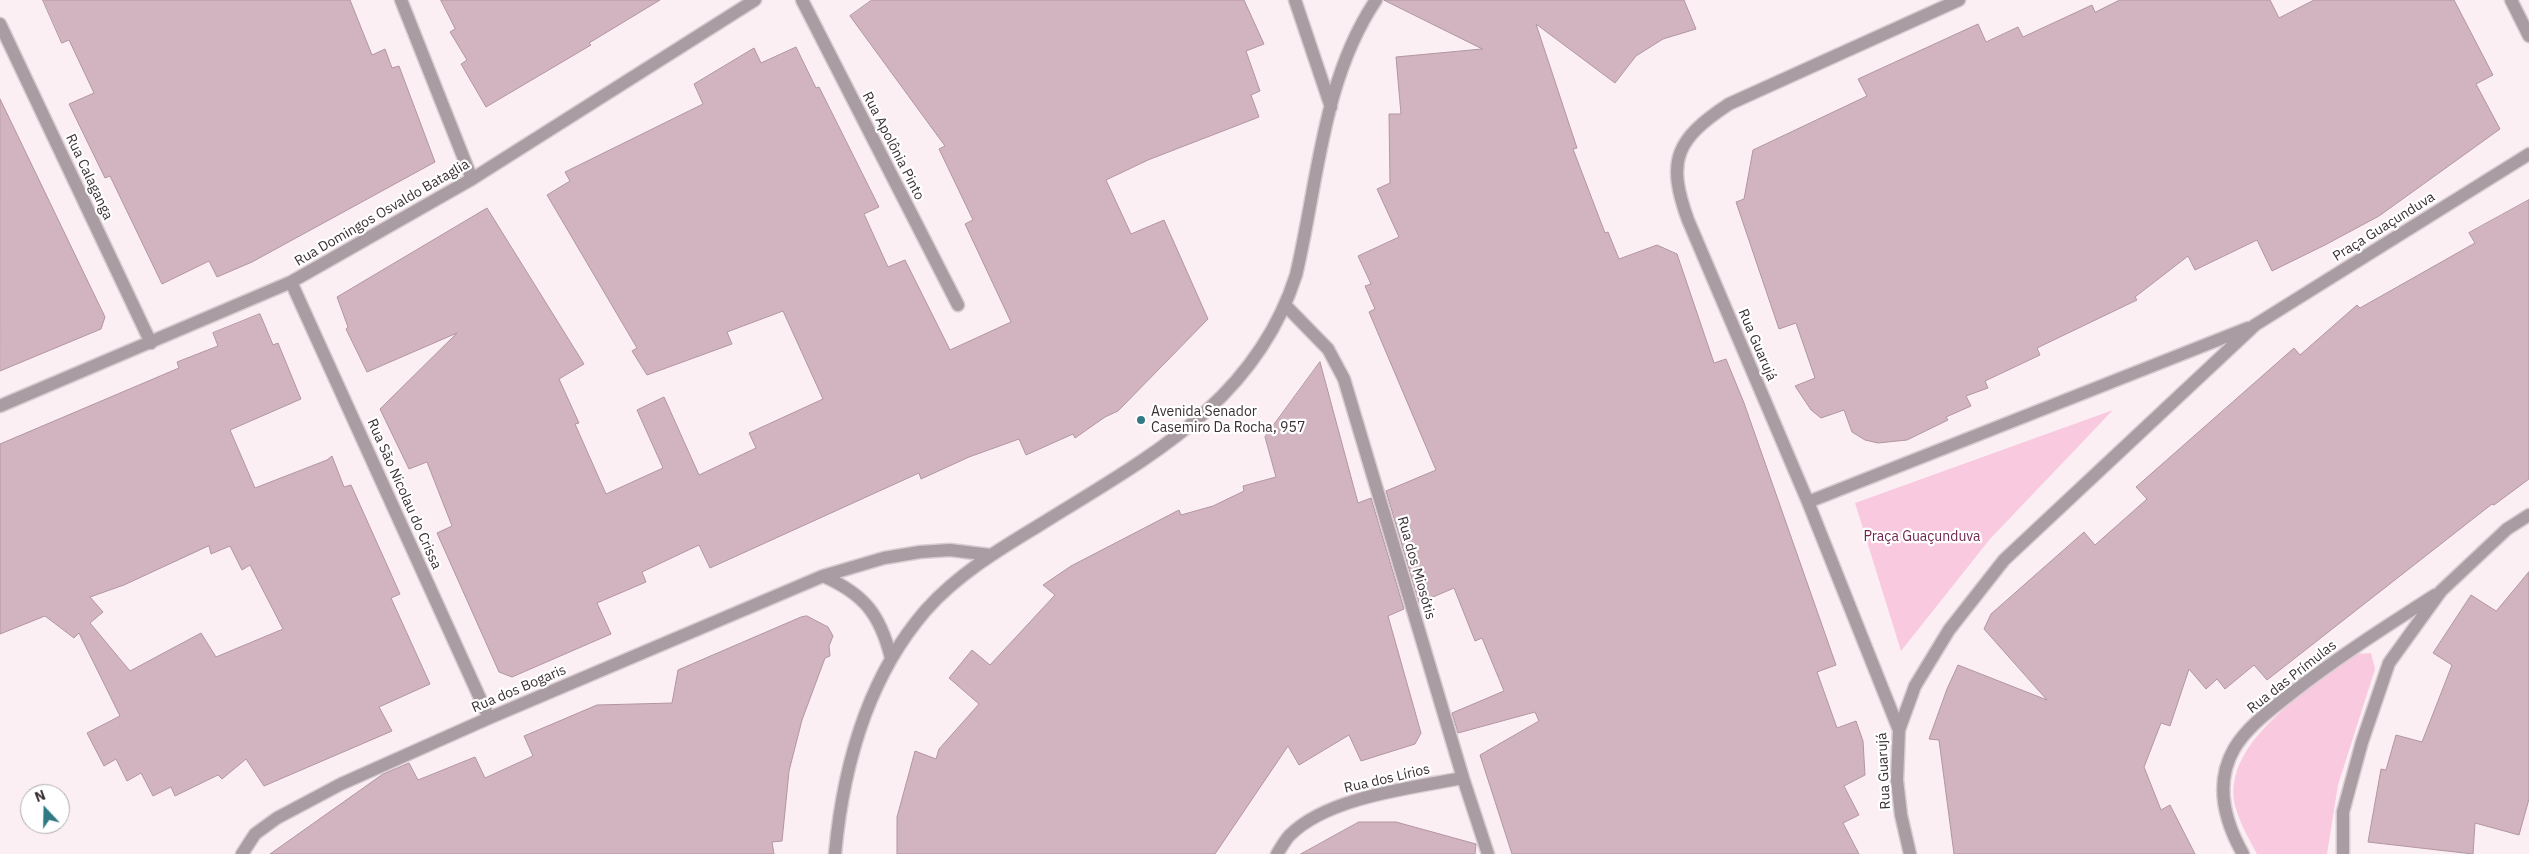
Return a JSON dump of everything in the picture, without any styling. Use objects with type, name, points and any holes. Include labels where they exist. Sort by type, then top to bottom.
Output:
[{"type":"street","points":[[401,0],[472,179]]},
{"type":"street","name":"Rua Domingos Osvaldo Bataglia","points":[[0,406],[291,282],[472,179],[755,0]]},
{"type":"street","name":"Rua Apolônia Pinto","points":[[802,0],[958,305]]},
{"type":"street","points":[[1296,0],[1331,107]]},
{"type":"street","points":[[835,854],[838,819],[850,758],[865,713],[891,658],[926,611],[946,591],[990,555],[1135,466],[1189,428],[1227,392],[1272,331],[1286,306],[1304,240],[1339,74],[1351,45],[1376,0]]},
{"type":"street","name":"Rua Guarujá","points":[[1910,854],[1900,806],[1898,780],[1899,730],[1808,502],[1684,212],[1678,194],[1676,176],[1681,149],[1705,120],[1729,104],[1959,0]]},
{"type":"street","points":[[2511,0],[2529,36]]},
{"type":"street","name":"Rua Calaganga","points":[[0,24],[151,343]]},
{"type":"street","name":"Praça Guaçunduva","points":[[1808,502],[2255,325],[2529,154]]},
{"type":"street","name":"Rua São Nicolau do Crissa","points":[[291,282],[489,718]]},
{"type":"street","name":"Rua dos Miosótis","points":[[1286,306],[1328,350],[1344,379],[1462,778],[1488,854]]},
{"type":"street","name":"Praça Guaçunduva","points":[[1899,730],[1915,686],[1949,630],[2004,560],[2255,325]]},
{"type":"street","name":"Rua das Prímulas","points":[[2244,854],[2226,814],[2222,788],[2234,750],[2266,713],[2320,670],[2441,590],[2507,530],[2529,515]]},
{"type":"street","name":"Rua dos Bogaris","points":[[242,854],[255,834],[277,818],[341,784],[489,718],[823,576],[884,558],[920,552],[950,550],[990,555]]},
{"type":"street","points":[[823,576],[847,588],[867,604],[885,633],[891,658]]},
{"type":"street","name":"Rua das Prímulas","points":[[2343,854],[2343,812],[2362,742],[2389,663],[2441,590]]},
{"type":"street","name":"Rua dos Lírios","points":[[1277,854],[1289,835],[1337,806],[1374,795],[1462,778]]},
{"type":"green space","name":"Praça Guaçunduva","points":[[2113,410],[1990,539],[1901,651],[1855,503]]},
{"type":"green space","points":[[2371,653],[2375,669],[2338,785],[2327,854],[2257,854],[2237,812],[2234,787],[2240,764],[2253,742],[2271,721],[2293,701],[2356,654]]},
{"type":"building","points":[[43,0],[350,0],[372,55],[385,49],[392,68],[399,66],[435,162],[252,262],[217,277],[209,261],[162,284],[110,176],[105,178],[69,104],[94,93],[69,40],[62,43]]},
{"type":"building","points":[[441,0],[660,0],[589,43],[591,45],[486,107],[461,64],[467,60],[450,32],[455,29]]},
{"type":"building","points":[[872,0],[1244,0],[1264,44],[1246,51],[1260,91],[1251,95],[1259,117],[1148,160],[1106,180],[1131,234],[1164,220],[1208,319],[1118,411],[1105,417],[1075,438],[1073,434],[1026,455],[1019,439],[969,457],[921,479],[919,473],[710,568],[699,545],[642,572],[646,582],[597,603],[611,634],[512,677],[499,672],[437,533],[452,526],[427,462],[409,469],[380,409],[457,333],[367,372],[346,329],[348,327],[337,297],[487,208],[584,364],[559,379],[579,423],[575,424],[606,494],[663,468],[637,410],[664,397],[699,475],[756,448],[749,433],[823,399],[783,311],[727,332],[732,344],[647,375],[632,351],[637,348],[547,195],[570,181],[565,172],[703,104],[694,84],[754,48],[761,63],[796,47],[816,88],[819,87],[879,207],[864,214],[888,267],[905,260],[950,350],[1011,322],[965,224],[973,220],[939,149],[945,146],[850,16]]},
{"type":"building","points":[[1384,0],[1684,0],[1696,29],[1663,39],[1636,56],[1615,83],[1536,24],[1577,148],[1573,149],[1605,233],[1608,232],[1619,259],[1657,245],[1677,254],[1714,363],[1726,359],[1744,403],[1836,665],[1817,672],[1837,728],[1856,721],[1863,741],[1865,775],[1844,786],[1859,815],[1843,823],[1859,854],[1512,854],[1480,755],[1539,721],[1535,712],[1458,733],[1452,713],[1504,691],[1482,638],[1475,641],[1454,588],[1419,603],[1386,491],[1436,470],[1369,312],[1375,309],[1365,286],[1371,284],[1358,256],[1399,237],[1377,189],[1390,183],[1389,114],[1401,114],[1396,57],[1482,49]]},
{"type":"building","points":[[2120,0],[2270,0],[2279,18],[2314,0],[2454,0],[2493,75],[2476,84],[2500,129],[2379,216],[2272,271],[2257,240],[2195,270],[2188,256],[2135,297],[2137,300],[2037,348],[2040,355],[1985,381],[1988,388],[1966,396],[1971,406],[1946,417],[1948,420],[1907,440],[1878,443],[1865,440],[1852,432],[1844,410],[1821,418],[1811,410],[1795,386],[1815,378],[1796,323],[1779,329],[1736,202],[1744,199],[1753,150],[1867,96],[1858,79],[1978,24],[1986,42],[2018,27],[2023,37],[2092,5],[2095,12]]},
{"type":"building","points":[[0,99],[105,317],[101,329],[0,371]]},
{"type":"building","points":[[2529,200],[2529,479],[2494,505],[2492,504],[2267,680],[2254,665],[2225,689],[2217,679],[2206,689],[2189,669],[2170,726],[2161,723],[2144,767],[2161,810],[2170,805],[2195,854],[1954,854],[1939,740],[1929,739],[1958,665],[2047,700],[1984,629],[1991,614],[2084,532],[2095,545],[2147,499],[2136,487],[2294,348],[2300,355],[2357,305],[2360,308],[2475,243],[2469,233]]},
{"type":"building","points":[[260,314],[273,345],[278,343],[301,399],[230,430],[255,488],[327,460],[332,456],[344,487],[351,485],[400,594],[391,598],[430,684],[379,707],[392,731],[264,786],[246,759],[222,779],[218,775],[175,796],[171,787],[153,796],[141,773],[127,781],[116,759],[104,766],[87,733],[120,716],[79,633],[74,638],[45,616],[0,634],[0,444],[179,368],[177,362],[218,346],[213,333]],"holes":[[[209,546],[211,554],[230,546],[242,570],[250,565],[283,629],[216,657],[201,633],[130,671],[90,623],[103,612],[90,597],[124,585]]]},
{"type":"building","points":[[1320,362],[1358,503],[1371,498],[1404,609],[1388,616],[1421,733],[1415,744],[1361,761],[1349,735],[1299,765],[1288,746],[1215,854],[897,854],[897,817],[915,751],[936,759],[939,749],[979,704],[949,678],[972,650],[990,665],[1055,595],[1043,585],[1071,566],[1179,510],[1181,515],[1213,506],[1244,491],[1243,486],[1276,477],[1265,437]]},
{"type":"building","points":[[2529,572],[2529,799],[2519,835],[2475,823],[2473,854],[2368,842],[2381,769],[2386,770],[2396,735],[2422,742],[2452,665],[2433,653],[2471,595],[2496,611]]},
{"type":"building","points":[[807,616],[828,627],[833,636],[829,646],[830,656],[825,658],[802,720],[789,771],[782,841],[772,842],[774,854],[270,854],[383,774],[409,763],[418,780],[475,757],[485,778],[533,756],[524,736],[597,705],[672,703],[678,670]]},
{"type":"building","points":[[1359,822],[1396,822],[1476,844],[1475,854],[1301,854]]},
{"type":"place","name":"Avenida Senador Casemiro Da Rocha, 957","points":[[1141,420]]}]
